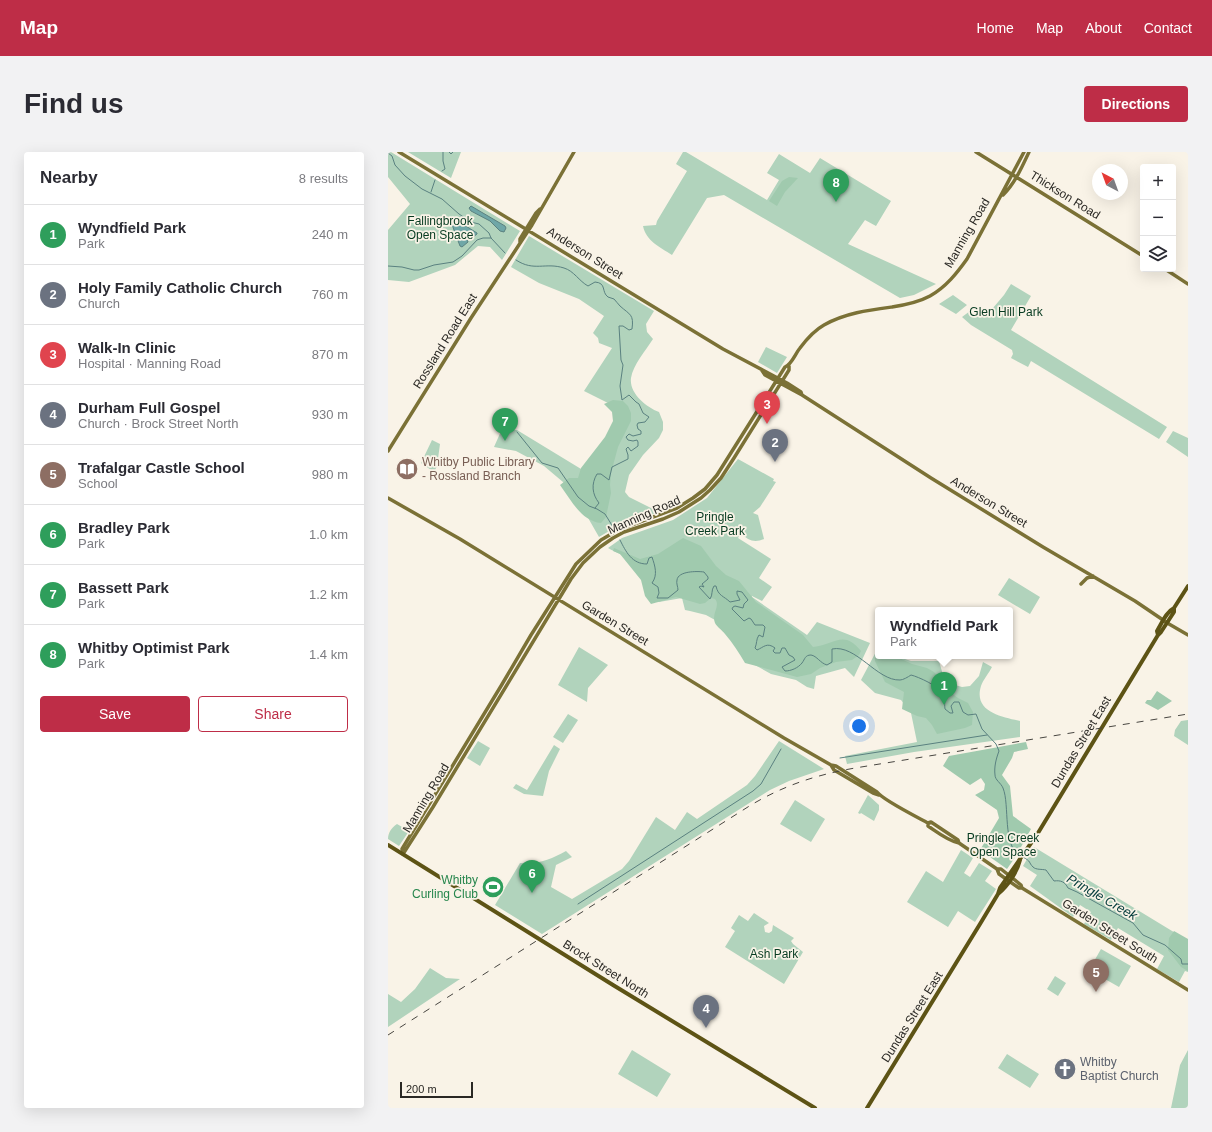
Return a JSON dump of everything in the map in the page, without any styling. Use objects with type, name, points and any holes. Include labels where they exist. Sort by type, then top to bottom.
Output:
[{"type":"main road","name":"Anderson Street","points":[[398,152],[528,229],[723,349],[761,369],[765,374],[777,379],[931,478],[1135,601],[1188,635]]},
{"type":"main road","name":"Rossland Road East","points":[[388,451],[520,242],[520,239],[528,229],[536,213],[541,209],[574,152]]},
{"type":"main road","name":"Thickson Road","points":[[976,152],[1140,254]]},
{"type":"main road","name":"Manning Road","points":[[556,600],[579,568],[600,547],[624,532],[679,512],[701,498],[710,490],[721,478],[734,458],[789,370],[789,366],[799,349],[809,337],[823,326],[840,317],[859,312],[907,304],[928,297],[938,291],[955,275],[967,259],[1000,197],[1008,190],[1024,152]]},
{"type":"main road","name":"Manning Road","points":[[1014,175],[1029,152]]},
{"type":"main road","points":[[1170,272],[1188,284]]},
{"type":"main road","name":"Manning Road","points":[[402,854],[402,849],[556,600],[576,564],[601,540],[618,530],[677,508],[705,488],[717,475],[785,367],[789,366]]},
{"type":"main road","name":"Garden Street","points":[[388,498],[453,535],[556,600],[831,765],[836,766],[870,787],[879,795]]},
{"type":"main road","points":[[1082,584],[1087,578],[1093,576]]},
{"type":"main road","name":"Dundas Street East","points":[[867,1108],[998,894],[1003,890],[1009,878],[1018,867],[1025,852],[1158,635],[1157,631],[1174,612],[1174,608],[1188,586]]},
{"type":"main road","name":"Garden Street","points":[[831,765],[834,770],[864,788],[928,823],[928,826],[956,843],[959,843],[997,869],[998,874],[1009,878]]},
{"type":"main road","points":[[864,788],[870,787]]},
{"type":"main road","name":"Brock Street North","points":[[388,845],[613,985],[815,1108]]},
{"type":"main road","name":"Garden Street South","points":[[1009,878],[1021,885],[1022,888],[1188,990]]},
{"type":"green space","name":"Fallingbrook Open Space","points":[[388,152],[391,152],[520,231],[502,260],[490,247],[478,246],[455,265],[409,282],[388,280],[388,230],[410,204],[388,177]]},
{"type":"green space","points":[[408,152],[461,152],[451,178]]},
{"type":"green space","points":[[683,152],[686,152],[767,200],[779,180],[767,173],[779,154],[810,173],[820,158],[891,201],[876,226],[865,220],[848,244],[936,284],[914,295],[900,298],[724,195],[707,198],[672,255],[650,240],[643,226],[656,225],[687,171],[676,164]]},
{"type":"green space","points":[[789,177],[798,178],[785,192],[777,206],[769,201],[782,181]]},
{"type":"green space","points":[[529,236],[654,311],[646,324],[647,332],[653,339],[634,368],[631,384],[639,399],[649,407],[659,412],[663,422],[663,430],[659,438],[643,455],[629,475],[625,492],[629,497],[659,512],[616,527],[599,537],[579,502],[563,482],[544,466],[516,451],[494,447],[502,429],[517,430],[586,472],[619,416],[608,403],[584,391],[612,348],[599,343],[598,338],[593,333],[604,316],[579,299],[539,283],[511,267]]},
{"type":"green space","name":"Glen Hill Park","points":[[1011,284],[1031,296],[1011,330],[1167,427],[1159,439],[1031,361],[1028,367],[1011,358],[1013,354],[1012,350],[971,325],[962,317],[974,308],[987,315]]},
{"type":"green space","points":[[953,295],[967,305],[956,314],[939,304]]},
{"type":"green space","points":[[766,347],[787,357],[777,373],[758,362]]},
{"type":"green space","points":[[613,400],[623,401],[628,406],[631,413],[631,421],[618,447],[611,473],[611,493],[606,517],[601,523],[582,514],[560,485],[569,478],[578,478],[581,468],[605,437],[613,421],[612,412],[604,404]]},
{"type":"green space","points":[[1173,431],[1188,438],[1188,457],[1166,442]]},
{"type":"green space","points":[[432,440],[440,444],[437,466],[434,472],[421,463]]},
{"type":"green space","name":"Pringle Creek Park","points":[[738,459],[774,479],[773,481],[776,482],[760,507],[753,513],[758,515],[764,539],[758,541],[752,540],[746,538],[741,533],[738,538],[771,559],[759,578],[772,587],[762,601],[752,597],[807,635],[817,622],[870,643],[854,677],[845,668],[816,676],[814,689],[807,687],[796,680],[771,674],[755,665],[724,625],[706,615],[685,610],[682,598],[659,602],[655,599],[649,591],[637,567],[628,558],[608,548],[622,538],[673,520],[707,498]]},
{"type":"green space","points":[[683,538],[701,546],[716,566],[726,575],[739,581],[756,602],[803,635],[813,647],[838,640],[844,640],[855,644],[861,651],[859,655],[852,660],[836,662],[820,668],[811,674],[797,677],[745,663],[731,641],[715,623],[714,616],[717,602],[715,599],[711,598],[705,603],[700,604],[676,597],[651,604],[645,596],[641,580],[620,554],[613,551],[614,548],[640,559],[658,554]]},
{"type":"green space","points":[[1009,578],[1040,597],[1030,614],[998,595]]},
{"type":"green space","points":[[579,647],[608,665],[588,688],[587,702],[558,685]]},
{"type":"green space","points":[[875,654],[875,659],[939,661],[945,682],[962,687],[970,686],[979,676],[983,662],[992,667],[981,686],[981,702],[991,712],[1005,718],[1020,721],[1020,737],[914,752],[847,764],[845,756],[917,742],[911,713],[901,700],[875,693],[861,680]]},
{"type":"green space","points":[[875,659],[901,659],[934,672],[950,692],[968,703],[973,712],[972,725],[937,734],[926,718],[917,716],[902,709],[904,692],[885,682]]},
{"type":"green space","points":[[1157,691],[1172,701],[1158,710],[1145,703],[1147,700],[1151,700]]},
{"type":"green space","points":[[568,714],[578,720],[563,743],[553,737]]},
{"type":"green space","points":[[1188,720],[1188,745],[1174,736],[1175,730],[1181,721]]},
{"type":"green space","points":[[478,741],[490,748],[480,766],[467,758]]},
{"type":"green space","points":[[779,741],[824,769],[789,781],[770,790],[542,934],[495,905],[520,863],[544,861],[566,851],[572,857],[556,865],[551,887],[572,899],[622,869],[629,861],[656,817],[675,830],[687,812],[697,819],[747,785]]},
{"type":"green space","name":"Pringle Creek Open Space","points":[[1026,742],[1028,749],[1014,752],[1002,775],[1010,786],[1013,816],[1031,829],[1007,869],[980,850],[999,818],[997,810],[975,795],[984,790],[985,784],[981,778],[970,785],[943,766],[949,756]]},
{"type":"green space","points":[[554,745],[560,749],[549,771],[543,796],[524,794],[513,788],[516,784],[527,790]]},
{"type":"green space","points":[[868,795],[879,805],[879,810],[874,821],[861,813],[858,813]]},
{"type":"green space","points":[[795,800],[825,819],[811,842],[780,824]]},
{"type":"green space","points":[[397,824],[409,831],[399,846],[388,839],[390,831]]},
{"type":"green space","points":[[1034,847],[1188,940],[1188,972],[1185,971],[1179,982],[1157,969],[1164,956],[1118,928],[1111,940],[1084,924],[1091,912],[1080,905],[1073,917],[1030,886],[1037,875],[1023,866]]},
{"type":"green space","points":[[961,850],[973,858],[964,873],[970,877],[979,863],[992,871],[985,881],[996,889],[975,922],[958,911],[948,927],[907,902],[926,871],[943,882]]},
{"type":"green space","name":"Ash Park","points":[[754,913],[769,923],[764,926],[765,932],[769,933],[772,931],[773,925],[794,938],[791,941],[803,952],[784,984],[725,947],[735,931],[731,928],[739,915],[748,921]]},
{"type":"green space","points":[[1174,931],[1188,939],[1188,971],[1181,967],[1168,950],[1169,938]]},
{"type":"green space","points":[[1101,949],[1131,966],[1119,987],[1089,970]]},
{"type":"green space","points":[[430,968],[446,978],[460,979],[388,1027],[388,994],[401,1002],[415,989]]},
{"type":"green space","points":[[1055,976],[1066,983],[1058,996],[1047,989]]},
{"type":"green space","points":[[632,1050],[671,1074],[657,1097],[618,1074]]},
{"type":"green space","points":[[1188,1050],[1188,1108],[1171,1108],[1180,1065]]},
{"type":"green space","points":[[1007,1054],[1039,1074],[1030,1088],[998,1068]]},
{"type":"water","points":[[471,206],[505,226],[506,228],[504,232],[500,231],[490,221],[471,211],[469,208]]},
{"type":"water","points":[[453,218],[477,233],[473,237],[468,235],[466,236],[468,242],[462,247],[460,246],[451,222]]},
{"type":"waterway","points":[[442,171],[445,169],[443,152]]},
{"type":"waterway","points":[[449,152],[451,154],[453,152]]},
{"type":"waterway","name":"Pringle Creek","points":[[388,153],[392,156],[395,165],[405,176],[422,189],[442,199],[471,222],[479,224],[489,233],[491,238],[505,253]]},
{"type":"waterway","points":[[431,192],[435,180]]},
{"type":"waterway","points":[[388,266],[419,270],[434,265],[453,262],[462,256],[477,240],[491,238]]},
{"type":"waterway","name":"Pringle Creek","points":[[516,260],[522,264],[534,266],[557,266],[568,269],[588,286],[595,282],[599,283],[603,286],[606,295],[614,299],[629,313],[632,318],[632,329],[629,330],[623,326],[619,326],[621,360],[623,365],[620,386],[622,400],[629,395],[639,404],[643,413],[649,417],[645,422],[638,423],[637,425],[638,429],[641,431],[641,434],[633,436],[629,434],[626,437],[628,440],[637,440],[638,446],[631,451],[628,447],[626,449],[628,459],[612,467],[609,480],[601,474],[597,474],[593,489],[599,503],[595,508]]},
{"type":"waterway","points":[[517,432],[542,463],[558,468],[578,497],[589,506],[605,514],[613,527]]},
{"type":"waterway","name":"Pringle Creek","points":[[620,540],[627,553],[633,560],[647,564],[649,558],[652,557],[655,567],[655,577],[652,583],[658,587],[659,593],[657,598],[668,598],[678,590],[678,577],[684,573],[693,572],[704,572],[708,577],[708,579],[702,584],[704,587],[699,587],[710,599],[714,586],[716,586],[720,594],[730,602],[740,600],[737,591],[742,592],[748,600],[744,604],[743,608],[735,606],[732,609],[744,621],[749,618],[755,625],[763,625],[765,627],[763,637],[759,635],[757,638],[755,648],[757,650],[770,645],[775,648],[773,651],[775,653],[780,653],[782,648],[785,648],[789,655],[793,657],[795,660],[782,667],[785,671],[796,668],[802,663],[806,656],[809,655],[817,658],[822,663],[827,665],[832,662],[832,649],[841,649],[850,652],[891,679],[901,680],[911,675],[933,685],[943,693],[945,698],[945,709],[950,713],[953,713],[951,706],[954,702],[959,702],[963,712],[968,715],[976,714],[982,729],[996,744],[999,751],[995,766],[995,777],[1002,786],[1005,795],[1011,844],[1014,851],[1020,856]]},
{"type":"waterway","points":[[840,758],[987,735]]},
{"type":"waterway","points":[[578,904],[753,791],[761,784],[781,749]]},
{"type":"waterway","name":"Pringle Creek","points":[[1023,857],[1029,861],[1034,868],[1046,870],[1054,881],[1059,881],[1066,884],[1068,888],[1133,923],[1143,935],[1165,945],[1181,959],[1182,964],[1188,964]]},
{"type":"railway","points":[[388,1035],[751,805],[789,786],[827,774],[855,768],[1188,714]]},
{"type":"place","name":"Whitby Optimist Park","points":[[836,202]]},
{"type":"place","name":"Walk-In Clinic","points":[[767,424]]},
{"type":"place","name":"Bassett Park","points":[[505,441]]},
{"type":"place","name":"Holy Family Catholic Church","points":[[775,462]]},
{"type":"place","name":"Whitby Public Library - Rossland Branch","points":[[407,469]]},
{"type":"place","name":"Wyndfield Park","points":[[944,705]]},
{"type":"place","name":"Whitby Curling Club","points":[[493,887]]},
{"type":"place","name":"Bradley Park","points":[[532,893]]},
{"type":"place","name":"Trafalgar Castle School","points":[[1096,992]]},
{"type":"place","name":"Durham Full Gospel","points":[[706,1028]]},
{"type":"place","name":"Whitby Baptist Church","points":[[1065,1069]]}]
